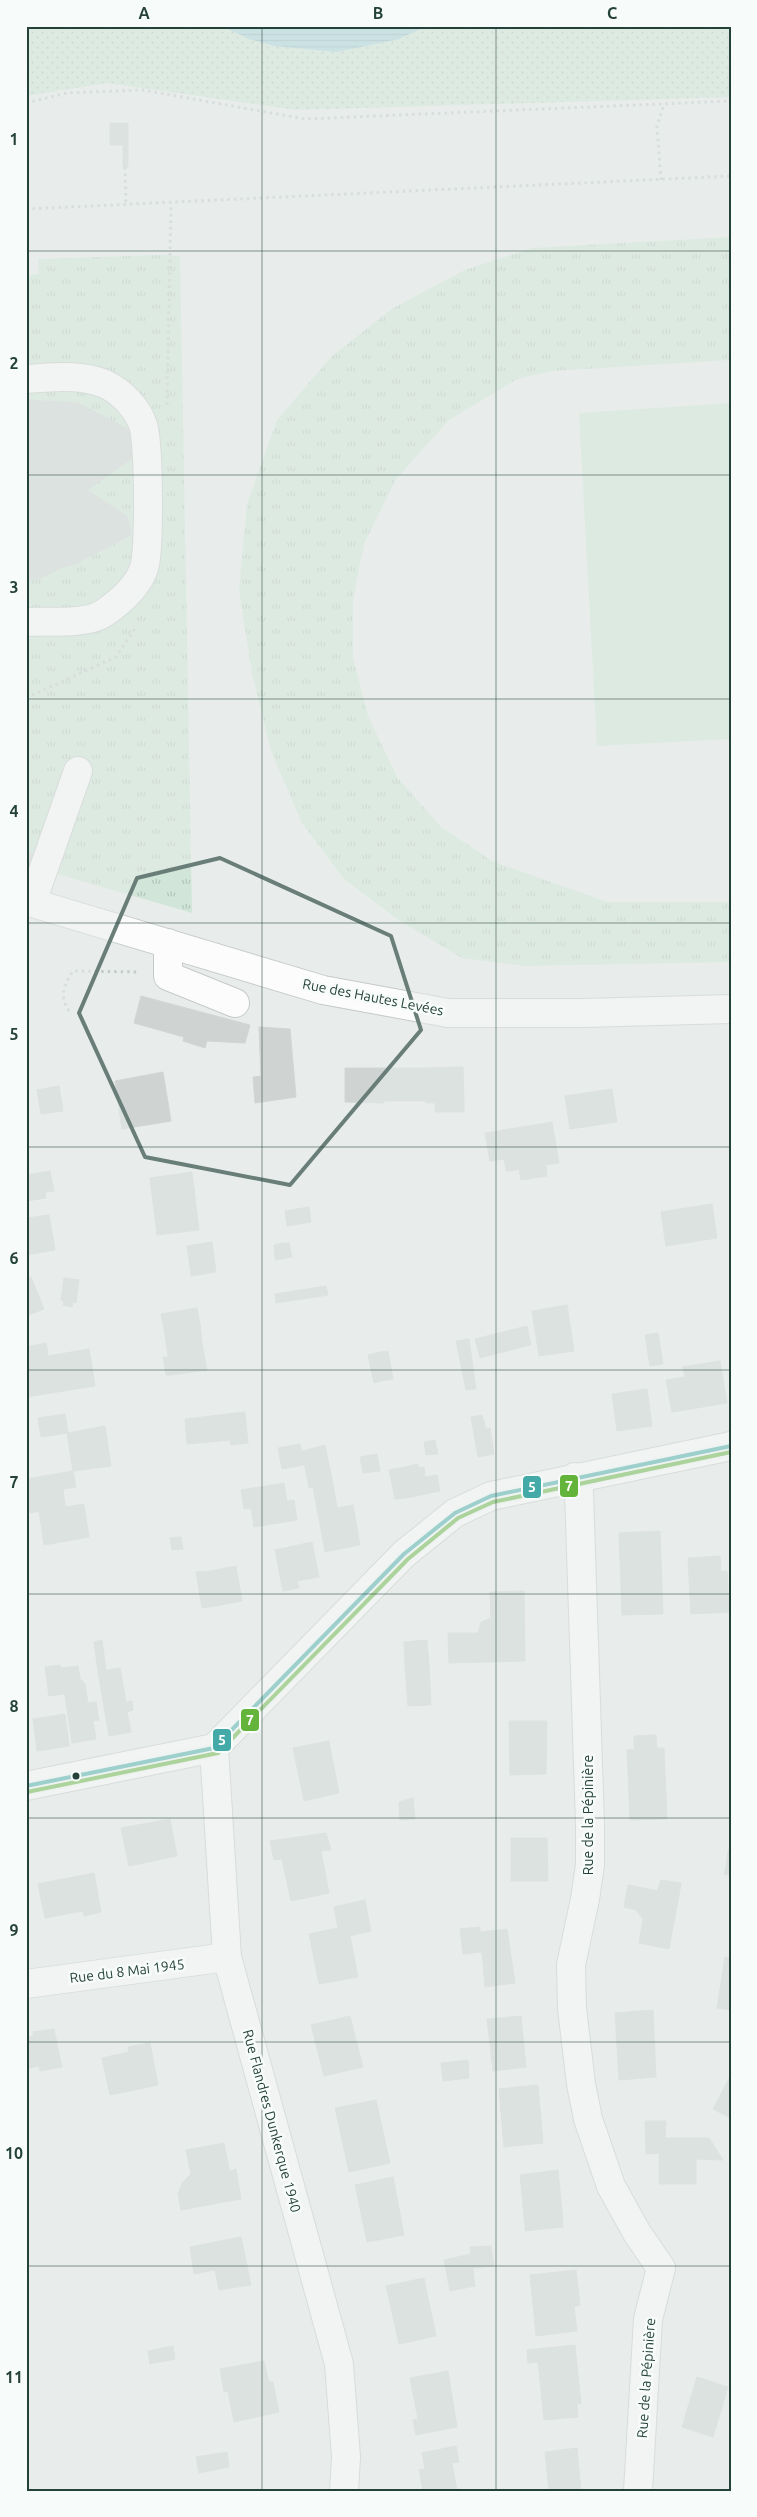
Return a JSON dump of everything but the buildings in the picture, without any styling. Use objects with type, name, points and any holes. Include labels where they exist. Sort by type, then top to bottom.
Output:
[{"type":"street","points":[[26,379],[68,376],[106,384],[134,407],[143,424],[147,443],[146,549],[144,568],[134,587],[103,614],[85,620],[26,622]]},
{"type":"street","points":[[29,902],[78,771]]},
{"type":"street","name":"Rue des Hautes Levées","points":[[29,902],[323,990],[448,1013],[584,1013],[731,1009]]},
{"type":"street","points":[[168,943],[168,976],[235,1003]]},
{"type":"street","points":[[26,1786],[214,1748],[404,1554],[455,1513],[491,1496],[731,1446]]},
{"type":"street","name":"Rue de la Pépinière","points":[[575,1477],[579,1491],[590,1825],[590,1865],[587,1891],[571,1965],[576,2048],[588,2118],[611,2186],[636,2233],[661,2268],[648,2319],[638,2491]]},
{"type":"street","name":"Rue Flandres Dunkerque 1940","points":[[214,1748],[227,1958],[339,2364],[346,2458],[344,2491]]},
{"type":"street","name":"Rue du 8 Mai 1945","points":[[26,1984],[227,1958]]},
{"type":"path","points":[[26,103],[67,93],[144,90],[305,118],[731,102]]},
{"type":"path","points":[[661,180],[657,126],[664,104]]},
{"type":"path","points":[[126,167],[126,205]]},
{"type":"path","points":[[26,209],[731,176]]},
{"type":"path","points":[[69,1011],[64,1003],[64,991],[65,983],[73,971],[150,973],[168,976]]},
{"type":"highlighted area","points":[[220,858],[391,936],[421,1030],[290,1185],[145,1157],[79,1013],[137,878]]},
{"type":"green space","points":[[26,26],[222,26],[399,39],[427,26],[731,26],[731,97],[297,110],[107,83],[26,96]]},
{"type":"green space","points":[[731,237],[731,360],[552,371],[517,379],[449,420],[396,479],[364,544],[353,599],[353,657],[368,716],[397,777],[441,827],[492,861],[607,902],[731,902],[731,962],[525,966],[462,958],[400,921],[344,879],[302,823],[271,751],[252,673],[239,590],[247,504],[277,420],[332,356],[393,308],[465,270],[532,248]]},
{"type":"green space","points":[[180,256],[192,913],[26,865],[26,276],[39,274],[38,259]]},
{"type":"green space","points":[[731,403],[731,739],[597,746],[579,413]]},
{"type":"water","points":[[222,26],[427,26],[399,39],[337,52],[275,46],[249,39]]},
{"type":"transit line","name":"5","points":[[26,1786],[214,1748],[404,1554],[455,1513],[491,1496],[731,1446]]},
{"type":"transit line","name":"7","points":[[27,1792],[218,1753],[408,1559],[458,1518],[493,1502],[731,1452]]}]
